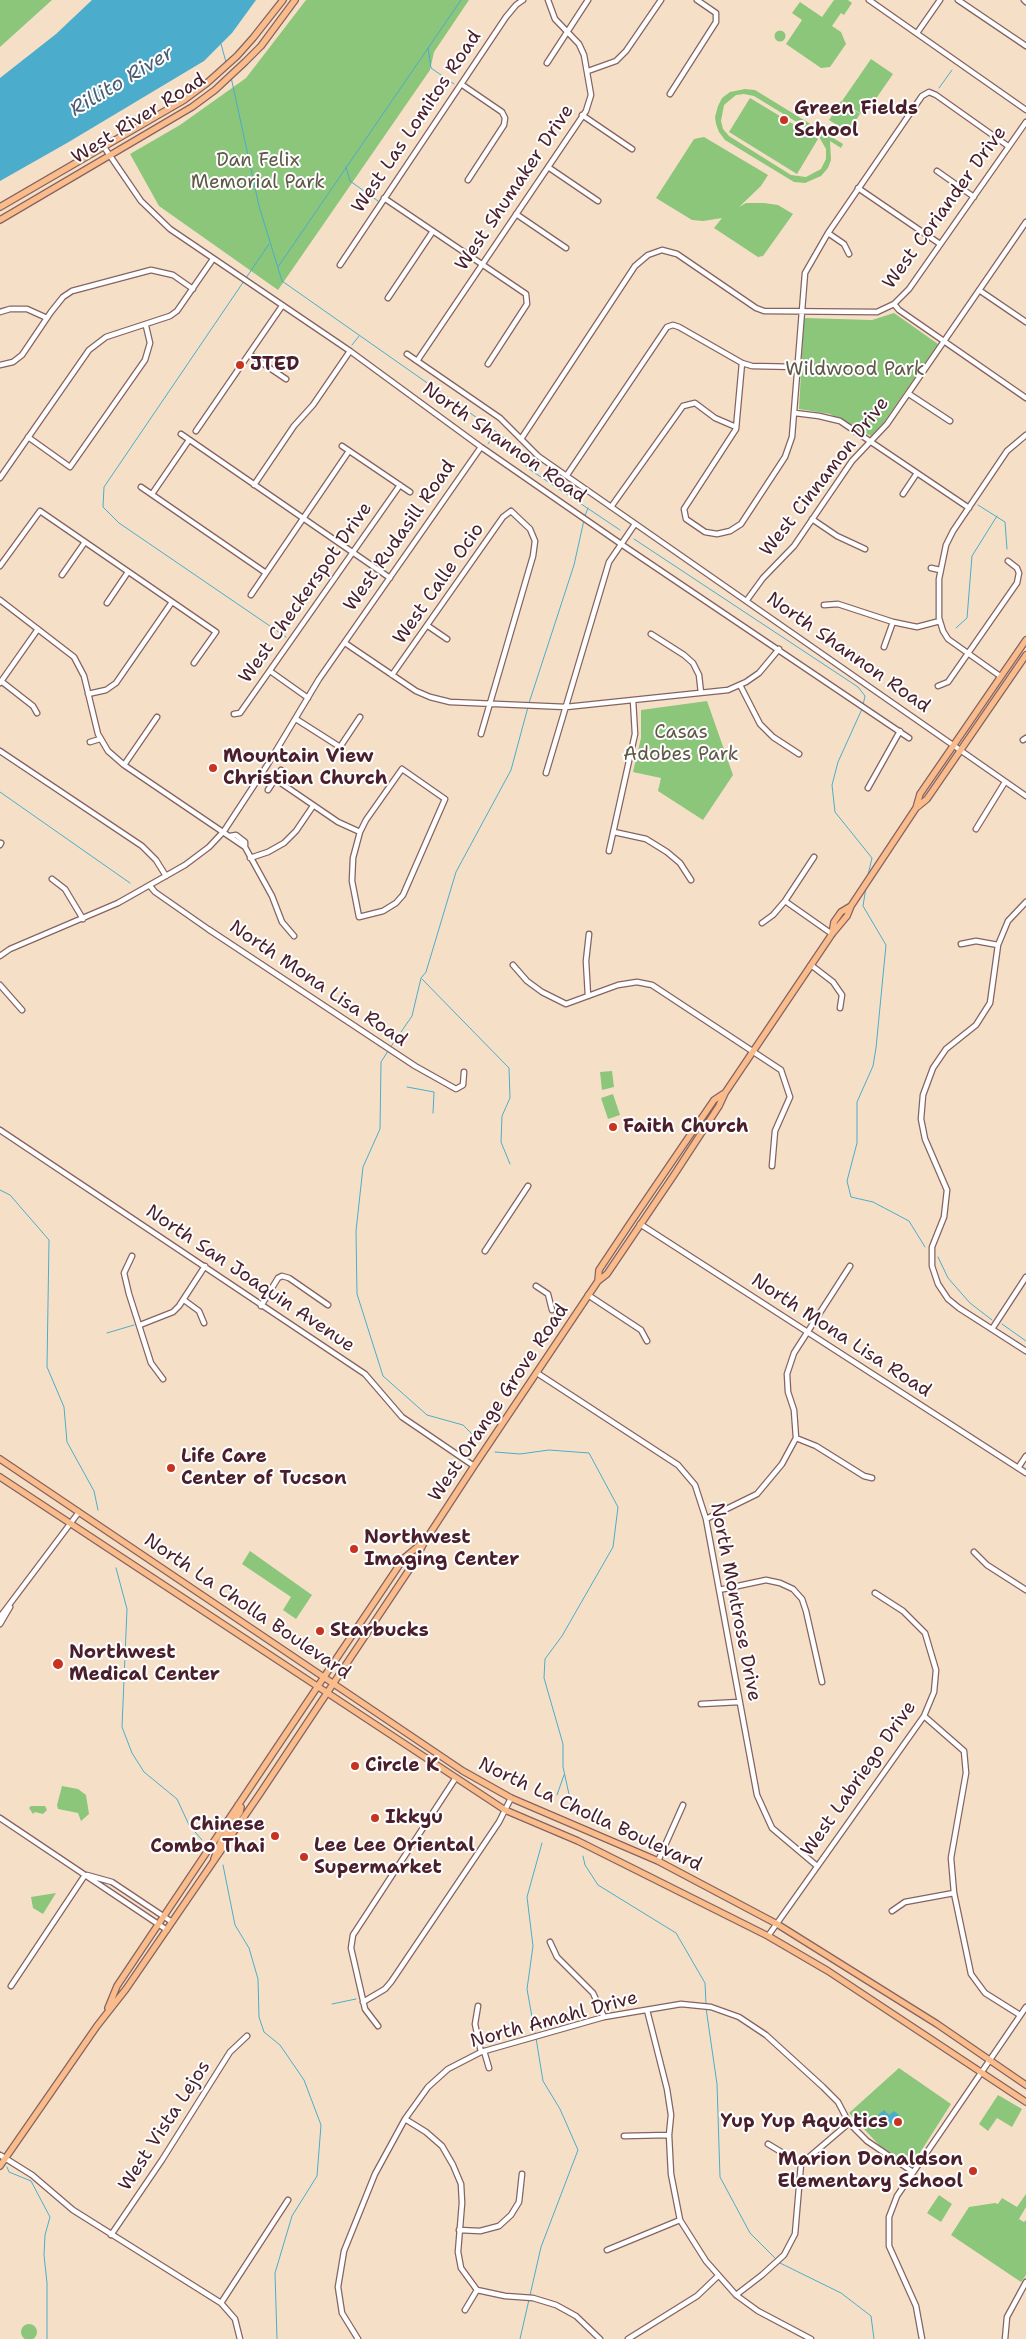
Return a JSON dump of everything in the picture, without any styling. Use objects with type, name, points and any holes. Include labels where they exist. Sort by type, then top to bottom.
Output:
[{"type":"main road","name":"West River Road","points":[[0,207],[184,100],[236,57],[282,0]]},
{"type":"main road","name":"West River Road","points":[[0,220],[185,112],[238,70],[261,46],[295,0]]},
{"type":"main road","name":"West Orange Grove Road","points":[[916,808],[920,794],[1026,640]]},
{"type":"main road","name":"West Orange Grove Road","points":[[0,2166],[2,2157],[106,2013],[126,1990],[334,1684],[413,1564],[425,1541],[474,1466],[588,1295],[598,1281],[607,1274],[832,934],[834,922],[850,906],[916,808],[927,799],[1026,655]]},
{"type":"main road","name":"West Orange Grove Road","points":[[598,1281],[600,1270],[654,1188],[714,1100],[725,1093]]},
{"type":"main road","name":"North La Cholla Boulevard","points":[[0,1459],[463,1771],[511,1798],[658,1861],[777,1924],[937,2024],[1026,2085]]},
{"type":"main road","name":"North La Cholla Boulevard","points":[[0,1477],[455,1779],[505,1810],[587,1845],[768,1936],[828,1971],[1026,2102]]},
{"type":"main road","name":"West Orange Grove Road","points":[[106,2013],[117,1986],[404,1558],[425,1541]]},
{"type":"main road","points":[[213,1863],[221,1841],[240,1812],[238,1805]]},
{"type":"street","name":"West Las Lomitos Road","points":[[340,264],[506,17],[523,0]]},
{"type":"street","name":"West Shumaker Drive","points":[[417,361],[582,115],[590,96],[588,71],[579,44],[555,19],[548,0]]},
{"type":"street","points":[[547,63],[588,0]]},
{"type":"street","points":[[588,71],[616,61],[626,52],[661,0]]},
{"type":"street","points":[[670,94],[715,26],[719,16],[712,9],[697,0]]},
{"type":"street","points":[[869,0],[1026,110]]},
{"type":"street","points":[[917,33],[940,0]]},
{"type":"street","points":[[958,0],[1026,46]]},
{"type":"street","points":[[461,84],[507,116],[504,125],[468,180]]},
{"type":"street","points":[[742,363],[736,427],[729,441],[687,503],[684,511],[686,519],[705,532],[718,534],[730,531],[741,524],[785,457],[792,437],[795,413],[800,312],[805,273],[828,233],[922,96],[928,91],[936,95],[1008,146]]},
{"type":"street","points":[[582,115],[632,149]]},
{"type":"street","name":"West Coriander Drive","points":[[521,439],[635,266],[648,255],[662,250],[677,254],[756,308],[764,311],[877,312],[894,304],[909,289],[1026,122]]},
{"type":"street","name":"North Shannon Road","points":[[104,147],[141,201],[170,229],[350,351],[481,447],[621,544],[910,738]]},
{"type":"street","points":[[548,167],[598,201]]},
{"type":"street","points":[[937,171],[974,196]]},
{"type":"street","points":[[858,188],[940,244]]},
{"type":"street","points":[[384,198],[523,291],[530,298],[488,364]]},
{"type":"street","points":[[516,214],[566,248]]},
{"type":"street","name":"West Cinnamon Drive","points":[[747,600],[763,578],[788,553],[852,461],[887,424],[1026,222]]},
{"type":"street","points":[[388,298],[433,231]]},
{"type":"street","points":[[828,233],[844,244],[849,254]]},
{"type":"street","points":[[0,478],[89,350],[106,337],[146,326],[177,311],[213,259]]},
{"type":"street","points":[[0,365],[13,362],[22,354],[63,297],[72,292],[152,270],[173,275],[193,288]]},
{"type":"street","points":[[979,290],[1026,322]]},
{"type":"street","points":[[894,304],[899,310],[1026,398]]},
{"type":"street","points":[[196,431],[282,306]]},
{"type":"street","points":[[0,312],[10,309],[27,309],[47,318]]},
{"type":"street","points":[[567,475],[662,333],[672,325],[742,363],[752,366],[798,367]]},
{"type":"street","points":[[28,437],[70,467],[145,360],[150,343],[146,326]]},
{"type":"street","points":[[254,485],[294,426],[313,405],[350,351]]},
{"type":"street","points":[[249,354],[286,379]]},
{"type":"street","name":"North Shannon Road","points":[[407,354],[500,418],[538,456],[1026,796]]},
{"type":"street","points":[[909,394],[950,421]]},
{"type":"street","points":[[612,507],[683,406],[689,401],[695,403],[715,418],[736,427]]},
{"type":"street","points":[[795,413],[840,421],[969,508]]},
{"type":"street","points":[[181,434],[390,578]]},
{"type":"street","points":[[1000,676],[948,639],[940,621],[938,608],[940,570],[946,545],[953,531],[1007,451],[1026,435]]},
{"type":"street","points":[[152,494],[189,440]]},
{"type":"street","points":[[342,446],[410,492]]},
{"type":"street","name":"West Rudasill Road","points":[[0,956],[10,949],[82,919],[150,886],[209,847],[224,831],[296,719],[319,679],[481,447]]},
{"type":"street","points":[[251,595],[349,451]]},
{"type":"street","points":[[903,494],[917,473]]},
{"type":"street","name":"West Checkerspot Drive","points":[[234,714],[240,713],[400,485]]},
{"type":"street","points":[[142,487],[266,572]]},
{"type":"street","name":"West Calle Ocio","points":[[392,675],[503,517],[511,511],[530,529],[534,541],[533,556],[489,704]]},
{"type":"street","points":[[676,511],[684,511]]},
{"type":"street","points":[[0,566],[40,512],[216,632],[194,664]]},
{"type":"street","points":[[812,519],[837,536],[865,549]]},
{"type":"street","points":[[546,773],[609,562],[635,524]]},
{"type":"street","points":[[62,575],[85,542]]},
{"type":"street","points":[[938,686],[948,682],[1017,583],[1019,573],[1017,568],[1008,561]]},
{"type":"street","points":[[931,568],[940,570]]},
{"type":"street","points":[[107,603],[128,572]]},
{"type":"street","points":[[0,600],[74,657],[82,671],[100,739],[108,751],[124,765],[230,836],[236,835],[245,842],[250,858],[272,896],[282,922],[294,936]]},
{"type":"street","points":[[88,694],[106,690],[116,683],[172,602]]},
{"type":"street","points":[[824,606],[838,604],[893,622],[918,627],[940,621]]},
{"type":"street","points":[[884,647],[893,622]]},
{"type":"street","points":[[428,626],[447,639]]},
{"type":"street","points":[[37,713],[33,706],[1,682],[38,629]]},
{"type":"street","points":[[651,634],[693,663],[699,675],[701,693]]},
{"type":"street","points":[[345,643],[392,675],[430,697],[450,702],[566,707],[728,690],[759,672],[779,649]]},
{"type":"street","points":[[270,671],[308,698]]},
{"type":"street","points":[[740,684],[760,724],[773,738],[799,754]]},
{"type":"street","points":[[609,851],[635,734],[633,700]]},
{"type":"street","points":[[481,734],[489,704]]},
{"type":"street","points":[[124,765],[157,717]]},
{"type":"street","points":[[296,719],[340,747],[360,717]]},
{"type":"street","points":[[868,788],[900,731]]},
{"type":"street","points":[[90,742],[100,739]]},
{"type":"street","points":[[0,751],[142,846],[156,860],[166,876]]},
{"type":"street","points":[[402,769],[445,799],[403,896],[396,904],[383,911],[359,917],[352,881],[353,858],[360,832],[366,820],[402,769]]},
{"type":"street","points":[[268,790],[281,770]]},
{"type":"street","points":[[275,779],[312,806],[338,822],[360,832]]},
{"type":"street","points":[[976,829],[1005,782]]},
{"type":"street","points":[[250,858],[268,852],[284,843],[296,831],[312,806]]},
{"type":"street","points":[[614,832],[646,839],[680,863],[691,880]]},
{"type":"street","points":[[762,923],[773,915],[786,901],[814,857]]},
{"type":"street","points":[[52,879],[65,889],[82,919]]},
{"type":"street","name":"North Mona Lisa Road","points":[[150,886],[155,892],[222,939],[415,1066],[456,1089],[463,1085],[464,1072]]},
{"type":"street","points":[[786,901],[832,934]]},
{"type":"street","points":[[1026,902],[1008,921],[998,945],[990,1003],[984,1015],[976,1025],[946,1048],[929,1076],[921,1109],[925,1139],[946,1190],[944,1216],[932,1247],[931,1257],[935,1276],[942,1291],[953,1303],[1026,1351]]},
{"type":"street","points":[[588,996],[586,961],[590,934]]},
{"type":"street","points":[[961,944],[976,941],[998,945]]},
{"type":"street","points":[[513,965],[527,981],[554,999],[566,1004],[618,985],[637,982],[652,985],[781,1070],[790,1097],[775,1131],[772,1166]]},
{"type":"street","points":[[811,965],[833,982],[842,995],[840,1008]]},
{"type":"street","points":[[0,985],[22,1010]]},
{"type":"street","name":"North San Joaquin Avenue","points":[[0,1130],[365,1374],[402,1417],[474,1466]]},
{"type":"street","points":[[484,1251],[528,1186]]},
{"type":"street","name":"North Mona Lisa Road","points":[[640,1224],[1026,1473]]},
{"type":"street","points":[[132,1256],[124,1273],[151,1364],[163,1379]]},
{"type":"street","points":[[140,1325],[165,1317],[173,1312],[184,1300],[205,1266]]},
{"type":"street","points":[[706,1519],[757,1494],[782,1464],[796,1438],[794,1410],[788,1392],[787,1374],[794,1353],[850,1266]]},
{"type":"street","points":[[261,1306],[278,1278],[282,1276],[290,1278],[328,1305]]},
{"type":"street","points":[[992,1329],[1026,1276]]},
{"type":"street","points":[[536,1286],[548,1294],[552,1310]]},
{"type":"street","points":[[588,1295],[641,1330],[647,1341]]},
{"type":"street","points":[[184,1300],[199,1311],[204,1323]]},
{"type":"street","name":"North Montrose Drive","points":[[536,1373],[678,1465],[695,1486],[706,1519],[757,1796],[772,1828],[817,1866]]},
{"type":"street","points":[[796,1438],[816,1446],[864,1476],[872,1478]]},
{"type":"street","points":[[1018,1468],[1026,1456]]},
{"type":"street","points":[[0,1617],[79,1512]]},
{"type":"street","points":[[974,1552],[987,1565],[1026,1590]]},
{"type":"street","points":[[719,1590],[766,1580],[780,1583],[793,1590],[802,1599],[806,1611],[822,1682]]},
{"type":"street","name":"West Labriego Drive","points":[[768,1936],[924,1716],[934,1692],[936,1670],[930,1644],[925,1634],[903,1611],[875,1594]]},
{"type":"street","points":[[0,1624],[8,1614],[10,1606]]},
{"type":"street","points":[[701,1704],[739,1702]]},
{"type":"street","points":[[924,1716],[964,1751],[966,1773],[951,1858],[954,1893],[971,1974],[985,1992],[1020,2015]]},
{"type":"street","points":[[378,2026],[368,2015],[363,2002],[352,1948],[353,1935],[455,1779]]},
{"type":"street","points":[[363,2002],[385,1989],[391,1982],[499,1822],[511,1798]]},
{"type":"street","points":[[658,1861],[682,1805]]},
{"type":"street","points":[[0,1818],[167,1930]]},
{"type":"street","points":[[86,1875],[112,1882],[172,1922]]},
{"type":"street","points":[[10,1986],[86,1875]]},
{"type":"street","points":[[892,1911],[905,1902],[954,1893]]},
{"type":"street","points":[[550,1942],[557,1957],[593,1994],[604,2018]]},
{"type":"street","name":"North Amahl Drive","points":[[358,2339],[342,2313],[338,2287],[344,2250],[375,2174],[405,2119],[428,2087],[448,2070],[482,2051],[604,2018],[681,2004],[711,2007],[739,2017],[766,2035],[838,2102],[849,2123],[867,2141],[913,2172]]},
{"type":"street","points":[[478,2006],[475,2024],[482,2051],[489,2068]]},
{"type":"street","points":[[922,2339],[916,2306],[888,2246],[889,2217],[897,2196],[1026,2007]]},
{"type":"street","points":[[647,2010],[667,2089],[671,2115],[669,2135],[670,2174],[680,2220],[706,2262],[736,2295],[749,2306],[811,2339]]},
{"type":"street","name":"West Vista Lejos","points":[[111,2235],[162,2160],[230,2052],[247,2036]]},
{"type":"street","points":[[405,2119],[426,2132],[442,2146],[453,2165],[461,2184],[462,2204],[458,2252],[461,2268],[477,2290],[505,2296],[533,2298],[556,2305],[576,2316],[600,2339]]},
{"type":"street","points":[[736,2295],[762,2275],[784,2254],[795,2234],[801,2164],[849,2123]]},
{"type":"street","points":[[624,2136],[669,2135]]},
{"type":"street","points":[[768,2144],[801,2164]]},
{"type":"street","points":[[2,2157],[32,2175],[73,2210],[220,2303],[235,2319],[240,2339]]},
{"type":"street","points":[[459,2230],[480,2231],[498,2226],[511,2215],[520,2202],[522,2174]]},
{"type":"street","points":[[220,2303],[288,2200]]},
{"type":"street","points":[[607,2250],[680,2220]]},
{"type":"street","points":[[628,2339],[697,2296],[718,2276]]},
{"type":"street","points":[[1005,2339],[1007,2318],[1026,2282]]},
{"type":"street","points":[[465,2310],[477,2290]]},
{"type":"green space","points":[[0,0],[52,0],[0,47]]},
{"type":"green space","name":"Dan Felix Memorial Park","points":[[306,0],[469,0],[434,52],[430,70],[278,290],[159,206],[130,154],[180,125],[246,78]]},
{"type":"green space","points":[[834,0],[848,0],[852,3],[844,15],[841,13],[832,26],[841,32],[846,44],[830,67],[821,68],[786,44],[802,20],[792,13],[800,2],[822,17]]},
{"type":"green space","points":[[780,30],[786,36],[780,42],[774,36]]},
{"type":"green space","points":[[871,59],[893,74],[864,116],[842,101]]},
{"type":"green space","points":[[745,89],[755,90],[843,144],[841,148],[830,141],[831,160],[828,168],[821,176],[805,183],[794,182],[725,140],[719,132],[715,117],[718,106],[722,98],[730,92]],"holes":[[[736,95],[754,96],[818,135],[826,149],[826,159],[821,169],[806,177],[791,175],[729,136],[723,129],[721,121],[724,105]]]},
{"type":"green space","points":[[750,98],[818,139],[797,174],[729,132]]},
{"type":"green space","points":[[841,101],[860,114],[848,132],[829,120]]},
{"type":"green space","points":[[704,137],[768,175],[761,186],[739,207],[746,203],[764,203],[778,205],[793,214],[763,256],[758,257],[714,228],[722,218],[703,221],[692,220],[656,198],[694,139]]},
{"type":"green space","name":"Wildwood Park","points":[[894,313],[938,344],[884,422],[871,436],[830,414],[799,409],[804,318],[872,320]]},
{"type":"green space","name":"Casas Adobes Park","points":[[707,701],[733,775],[703,820],[658,791],[661,778],[633,772],[641,738],[641,710]]},
{"type":"green space","points":[[612,1071],[614,1087],[602,1090],[600,1072]]},
{"type":"green space","points":[[613,1094],[620,1115],[608,1119],[601,1098]]},
{"type":"green space","points":[[250,1551],[312,1595],[296,1619],[283,1610],[291,1597],[242,1564]]},
{"type":"green space","points":[[62,1786],[78,1789],[86,1795],[89,1814],[81,1821],[78,1813],[58,1809],[57,1805]]},
{"type":"green space","points":[[31,1806],[45,1806],[47,1810],[43,1814],[35,1812],[33,1814],[29,1808]]},
{"type":"green space","points":[[56,1893],[43,1914],[33,1908],[31,1897]]},
{"type":"green space","name":"Yup Yup Aquatics","points":[[899,2068],[951,2104],[914,2162],[905,2162],[879,2145],[849,2113]]},
{"type":"green space","points":[[998,2095],[1022,2109],[1012,2127],[997,2118],[988,2131],[979,2124]]},
{"type":"green space","points":[[1026,2194],[1026,2207],[1019,2219],[1024,2222],[1026,2220],[1026,2275],[1021,2282],[951,2235],[969,2207],[998,2204],[1002,2198],[1017,2207]]},
{"type":"green space","points":[[939,2195],[952,2204],[941,2222],[927,2213]]},
{"type":"green space","points":[[26,2324],[32,2324],[37,2329],[35,2338],[26,2340],[21,2335],[21,2329]]},
{"type":"water","name":"Rillito River","points":[[92,0],[256,0],[232,33],[204,61],[0,181],[0,78],[56,34]]},
{"type":"water","points":[[884,2110],[889,2115],[894,2111],[899,2115],[889,2126],[878,2115]]},
{"type":"waterway","points":[[278,267],[461,0]]},
{"type":"waterway","points":[[221,44],[226,62]]},
{"type":"waterway","points":[[428,48],[431,68],[454,84]]},
{"type":"waterway","points":[[939,88],[952,70]]},
{"type":"waterway","points":[[231,77],[259,206],[282,281],[490,427],[503,437],[529,469],[620,530]]},
{"type":"waterway","points":[[346,167],[350,181],[378,201]]},
{"type":"waterway","points":[[246,278],[269,244]]},
{"type":"waterway","points":[[244,281],[104,487],[103,507],[119,523],[286,637]]},
{"type":"waterway","points":[[352,345],[359,336]]},
{"type":"waterway","points":[[488,444],[496,432]]},
{"type":"waterway","points":[[978,505],[1005,522],[1007,549]]},
{"type":"waterway","points":[[585,516],[588,508]]},
{"type":"waterway","points":[[956,628],[967,618],[972,556],[997,516]]},
{"type":"waterway","points":[[529,703],[574,565],[584,520]]},
{"type":"waterway","points":[[634,539],[858,687],[865,696],[863,705]]},
{"type":"waterway","points":[[390,1048],[412,1016],[421,978],[426,972],[456,872],[511,770],[528,707]]},
{"type":"waterway","points":[[862,709],[838,762],[832,785],[835,812],[872,858],[868,875]]},
{"type":"waterway","points":[[0,792],[130,883]]},
{"type":"waterway","points":[[866,887],[863,906],[886,945],[876,1048],[873,1066],[857,1102],[857,1143],[847,1181],[851,1197],[873,1202],[909,1221],[925,1247]]},
{"type":"waterway","points":[[422,979],[509,1068],[510,1098],[502,1116],[501,1142],[510,1164]]},
{"type":"waterway","points":[[388,1051],[381,1062],[380,1129],[363,1167],[356,1231],[357,1294],[383,1376],[427,1415],[463,1425],[477,1439]]},
{"type":"waterway","points":[[407,1087],[434,1092],[433,1113]]},
{"type":"waterway","points":[[0,1190],[10,1195],[49,1240],[47,1367],[64,1407],[67,1442],[94,1491],[98,1510]]},
{"type":"waterway","points":[[938,1257],[948,1278],[970,1303],[992,1320]]},
{"type":"waterway","points":[[1002,1324],[1026,1341]]},
{"type":"waterway","points":[[107,1333],[134,1325]]},
{"type":"waterway","points":[[495,1452],[520,1454],[549,1450],[589,1453],[618,1507],[613,1547],[562,1636],[545,1659],[544,1678],[563,1744],[563,1767],[572,1808]]},
{"type":"waterway","points":[[116,1568],[127,1609],[122,1727],[132,1753],[144,1772],[177,1799],[189,1825],[202,1840]]},
{"type":"waterway","points":[[557,1795],[564,1775]]},
{"type":"waterway","points":[[535,2034],[527,1989],[533,1946],[527,1897],[542,1843]]},
{"type":"waterway","points":[[583,1856],[585,1865],[598,1885],[676,1933],[705,1983],[706,2004]]},
{"type":"waterway","points":[[223,1865],[235,1925],[249,1948],[258,1979],[259,2017],[264,2032],[280,2045],[304,2080],[321,2125],[317,2176],[292,2216],[275,2273],[277,2339]]},
{"type":"waterway","points":[[332,2004],[356,1999]]},
{"type":"waterway","points":[[706,2008],[717,2084],[720,2177],[750,2233],[777,2260]]},
{"type":"waterway","points":[[520,2339],[541,2247],[578,2150],[560,2109],[543,2081],[536,2038]]},
{"type":"waterway","points":[[7,2167],[9,2172],[31,2181],[50,2217],[45,2235],[44,2255],[47,2283],[47,2339]]},
{"type":"waterway","points":[[780,2263],[841,2293],[871,2316],[874,2339]]},
{"type":"place","name":"Green Fields School","points":[[784,120]]},
{"type":"place","name":"JTED","points":[[240,365]]},
{"type":"place","name":"Mountain View Christian Church","points":[[213,768]]},
{"type":"place","name":"Faith Church","points":[[613,1127]]},
{"type":"place","name":"Life Care Center of Tucson","points":[[171,1468]]},
{"type":"place","name":"Northwest Imaging Center","points":[[354,1549]]},
{"type":"place","name":"Starbucks","points":[[320,1631]]},
{"type":"place","name":"Northwest Medical Center","points":[[58,1664]]},
{"type":"place","name":"Circle K","points":[[355,1766]]},
{"type":"place","name":"Ikkyu","points":[[375,1818]]},
{"type":"place","name":"Chinese Combo Thai","points":[[275,1836]]},
{"type":"place","name":"Lee Lee Oriental Supermarket","points":[[304,1857]]},
{"type":"place","name":"Yup Yup Aquatics","points":[[898,2122]]},
{"type":"place","name":"Marion Donaldson Elementary School","points":[[973,2171]]}]
